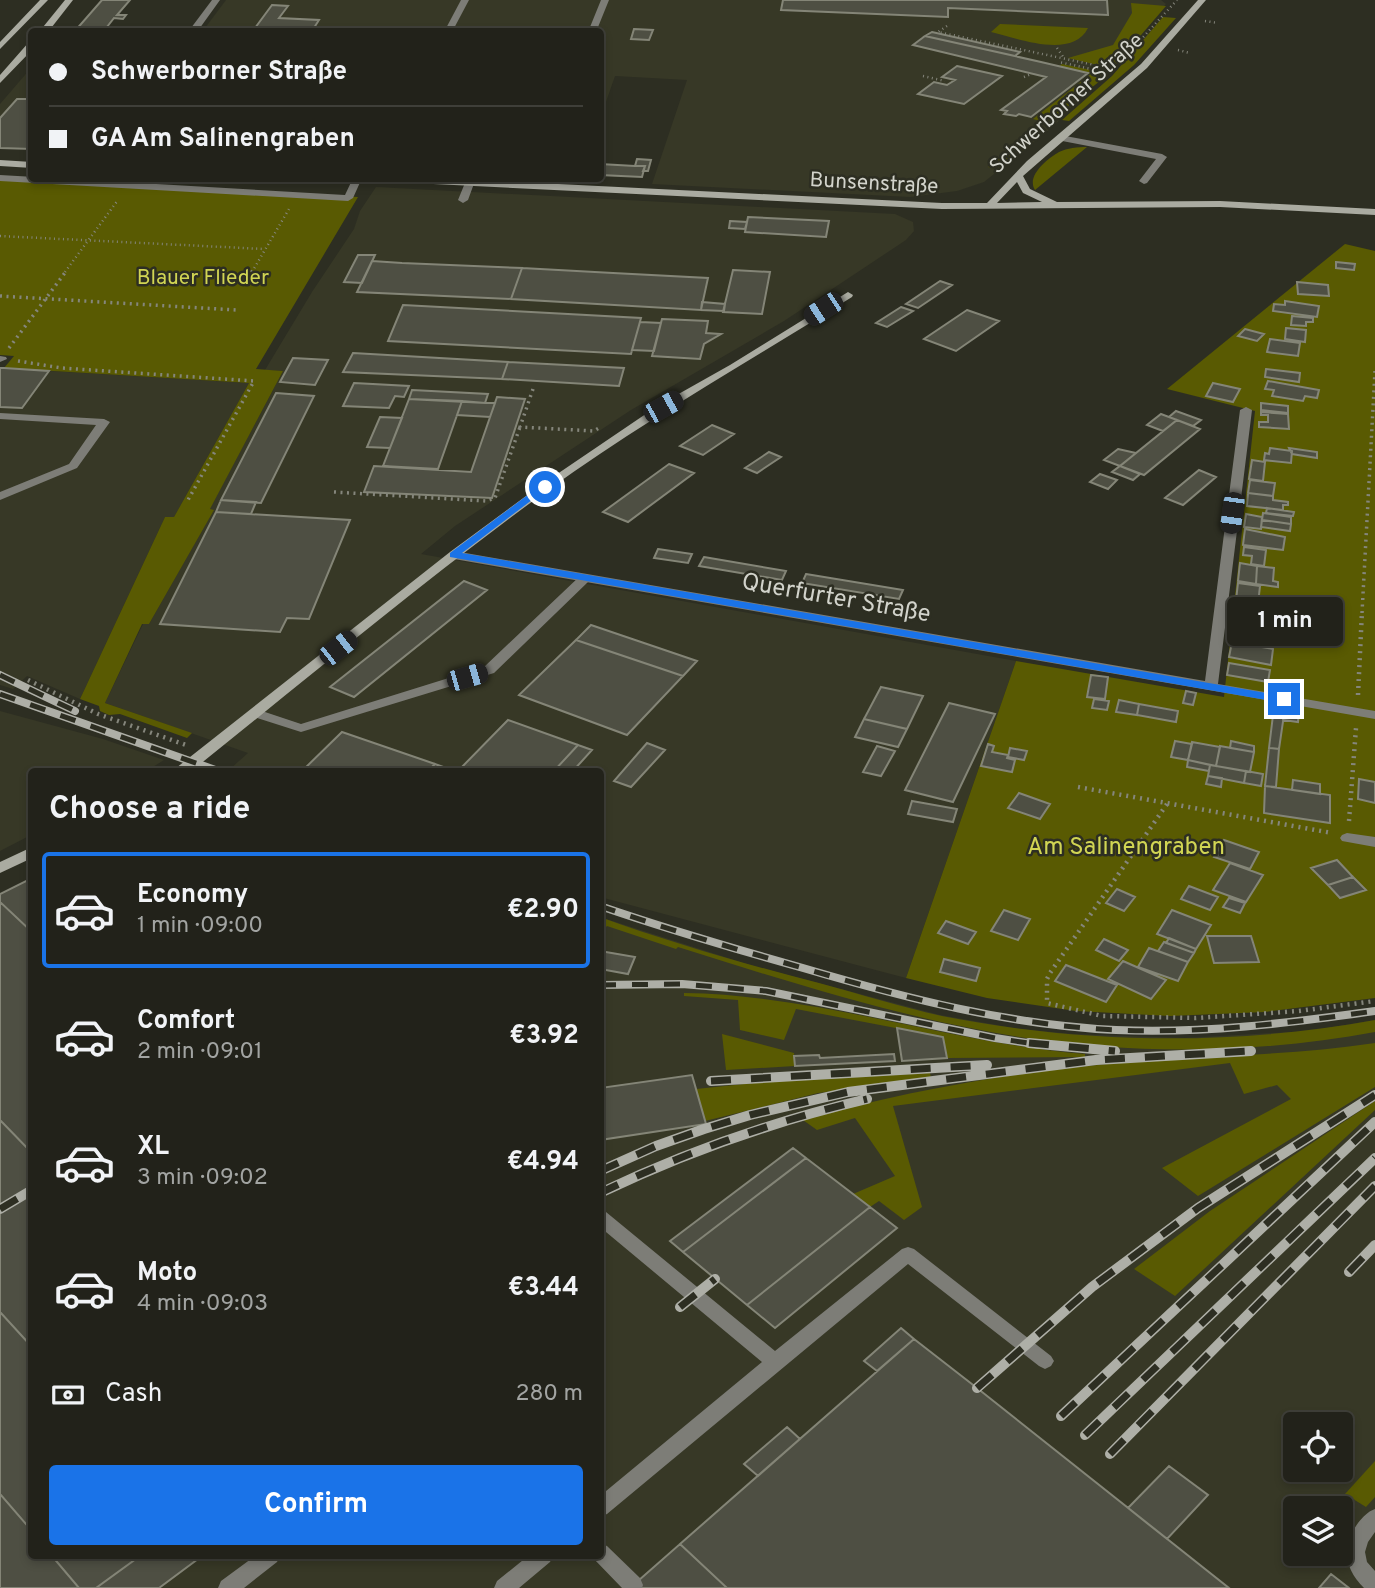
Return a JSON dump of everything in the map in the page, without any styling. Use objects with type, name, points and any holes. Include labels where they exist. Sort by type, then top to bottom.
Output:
[{"type":"street","points":[[0,47],[44,0]]},
{"type":"street","points":[[46,28],[69,0]]},
{"type":"street","points":[[195,28],[216,0]]},
{"type":"street","points":[[450,28],[465,0]]},
{"type":"street","points":[[594,28],[605,0]]},
{"type":"street","name":"Schwerborner Straße","points":[[988,207],[1060,138],[1144,66],[1202,0]]},
{"type":"street","points":[[0,80],[28,48]]},
{"type":"street","points":[[1060,138],[1162,157],[1144,181]]},
{"type":"street","points":[[0,155],[28,156]]},
{"type":"street","points":[[0,163],[28,165]]},
{"type":"street","points":[[1018,176],[1026,191],[1060,206]]},
{"type":"street","points":[[0,178],[28,180]]},
{"type":"street","points":[[70,182],[348,198],[356,182]]},
{"type":"street","points":[[463,200],[471,182]]},
{"type":"street","name":"Bunsenstraße","points":[[493,182],[988,207],[1208,204],[1375,212]]},
{"type":"street","points":[[184,768],[454,555],[545,487],[663,407],[734,367],[848,295]]},
{"type":"street","points":[[1211,687],[1246,410]]},
{"type":"street","points":[[0,415],[104,422],[73,466],[0,496]]},
{"type":"street","name":"Querfurter Straße","points":[[454,555],[1375,715]]},
{"type":"street","points":[[256,713],[301,728],[489,670],[584,579]]},
{"type":"street","points":[[1347,838],[1375,842]]},
{"type":"street","points":[[0,868],[28,854]]},
{"type":"street","points":[[604,1220],[775,1362]]},
{"type":"street","points":[[604,1505],[908,1254],[1045,1361]]},
{"type":"street","points":[[1375,1518],[1355,1545],[1355,1556],[1359,1567],[1375,1586]]},
{"type":"street","points":[[604,1556],[633,1585]]},
{"type":"street","points":[[228,1588],[266,1559]]},
{"type":"street","points":[[504,1588],[539,1559]]},
{"type":"path","points":[[1122,62],[1177,0]]},
{"type":"path","points":[[947,26],[938,32],[1104,67],[1100,71],[1059,62]]},
{"type":"path","points":[[1057,48],[1064,58]]},
{"type":"path","points":[[1177,50],[1190,53]]},
{"type":"path","points":[[1055,65],[1064,58]]},
{"type":"path","points":[[1024,77],[1031,74]]},
{"type":"path","points":[[923,76],[947,80],[941,84]]},
{"type":"path","points":[[119,198],[1,359],[62,368],[254,380],[188,500]]},
{"type":"path","points":[[248,278],[290,207]]},
{"type":"path","points":[[0,236],[264,249]]},
{"type":"path","points":[[0,296],[236,310]]},
{"type":"path","points":[[1077,787],[1329,832],[1347,838],[1357,712],[1375,371]]},
{"type":"path","points":[[334,492],[486,501],[495,498],[533,389]]},
{"type":"path","points":[[520,426],[594,431],[604,425]]},
{"type":"path","points":[[28,680],[84,708],[207,752]]},
{"type":"path","points":[[1167,804],[1050,973],[1047,979],[1047,1003],[1102,1016],[1209,1017],[1299,1011],[1375,1001]]},
{"type":"shaded area","points":[[226,0],[1161,0],[1166,4],[1055,125],[984,182],[957,191],[910,197],[652,184],[687,80],[615,76],[604,108],[604,28],[205,28]]},
{"type":"shaded area","points":[[28,71],[28,149],[0,148],[0,104]]},
{"type":"shaded area","points":[[376,187],[895,214],[913,222],[914,231],[906,240],[784,321],[631,410],[455,526],[421,554],[1016,661],[906,978],[604,898],[604,768],[231,768],[248,753],[105,703],[143,624],[149,624],[213,511],[209,510],[283,371],[265,370],[354,229],[360,211]]},
{"type":"shaded area","points":[[0,368],[249,383],[174,517],[165,517],[80,699],[27,676],[13,689],[0,685]]},
{"type":"shaded area","points":[[0,711],[103,739],[164,760],[151,768],[28,768],[28,837],[0,851]]},
{"type":"shaded area","points":[[28,880],[28,1559],[604,1559],[604,918],[753,966],[940,1015],[1020,1029],[1184,1038],[1308,1031],[1375,1020],[1375,1588],[0,1588],[0,894]]},
{"type":"green space","points":[[1131,3],[1166,6],[1105,77],[1047,123],[1033,119],[1091,74],[1059,66],[1062,64],[1101,72],[1106,67],[1068,58],[1113,45],[1132,13]]},
{"type":"green space","points":[[1163,17],[1176,18],[1134,65],[1069,121],[1062,120],[1112,76]]},
{"type":"green space","points":[[1000,24],[1088,28],[1080,38],[1057,45],[1029,42],[991,32]]},
{"type":"green space","points":[[1031,145],[1000,170],[988,167],[1013,146]]},
{"type":"green space","points":[[1087,147],[1035,190],[1035,174],[1049,159],[1065,150]]},
{"type":"green space","name":"Blauer Flieder","points":[[0,178],[28,179],[28,182],[75,182],[358,197],[256,369],[283,371],[210,509],[214,510],[149,624],[142,624],[105,703],[192,733],[187,738],[120,714],[109,715],[100,711],[99,706],[80,699],[165,517],[174,517],[249,383],[4,368],[14,356],[0,355]]},
{"type":"green space","name":"Am Salinengraben","points":[[1345,244],[1375,251],[1375,998],[1265,1012],[1170,1016],[1076,1011],[987,998],[906,978],[1016,661],[1224,697],[1255,411],[1167,389]]},
{"type":"green space","points":[[604,918],[764,968],[942,1016],[996,1025],[1104,1036],[1213,1038],[1375,1020],[1375,1032],[1289,1044],[1201,1049],[1113,1047],[1026,1038],[894,1011],[678,947],[676,949],[607,926],[604,929]]},
{"type":"green space","points":[[684,993],[785,1002],[985,1040],[1085,1054],[1085,1057],[947,1058],[943,1037],[796,1009],[784,1040],[740,1030],[738,1000],[684,996]]},
{"type":"green space","points":[[722,1034],[794,1053],[795,1066],[726,1070]]},
{"type":"green space","points":[[1375,1043],[1375,1087],[1198,1196],[1162,1168],[1291,1099],[1277,1085],[1244,1094],[1230,1063],[893,1106],[922,1207],[904,1220],[879,1201],[870,1207],[853,1194],[895,1176],[855,1118],[817,1130],[803,1120],[935,1089],[1068,1068],[1294,1052]]},
{"type":"green space","points":[[930,1073],[931,1078],[818,1093],[705,1121],[696,1089],[775,1081]]},
{"type":"green space","points":[[1375,1101],[1375,1110],[1175,1296],[1134,1269],[1210,1211]]},
{"type":"green space","points":[[1375,1461],[1375,1497],[1366,1507],[1353,1499],[1353,1496],[1345,1494]]},
{"type":"building","points":[[102,0],[130,0],[117,15],[126,15],[123,19],[114,18],[106,28],[78,28]]},
{"type":"building","points":[[783,0],[1107,0],[1108,15],[948,8],[948,17],[781,10]]},
{"type":"building","points":[[272,5],[288,6],[279,18],[319,20],[314,28],[255,28]]},
{"type":"building","points":[[634,29],[653,30],[649,40],[631,39]]},
{"type":"building","points":[[932,32],[1020,52],[1015,56],[925,36]]},
{"type":"building","points":[[925,36],[1088,73],[1031,117],[1004,114],[1007,111],[1001,110],[1046,77],[913,45]]},
{"type":"building","points":[[957,66],[1002,76],[964,104],[918,94],[934,82],[947,85],[955,80],[942,77]]},
{"type":"building","points":[[17,99],[28,99],[28,149],[0,148],[0,118]]},
{"type":"building","points":[[637,159],[651,160],[648,171],[643,171],[645,166],[635,166]]},
{"type":"building","points":[[604,164],[645,166],[642,177],[604,175]]},
{"type":"building","points":[[748,217],[829,221],[826,237],[745,232]]},
{"type":"building","points":[[730,221],[747,222],[745,229],[729,228]]},
{"type":"building","points":[[358,255],[375,255],[362,283],[344,282]]},
{"type":"building","points":[[372,261],[522,268],[511,299],[357,292]]},
{"type":"building","points":[[1336,262],[1355,264],[1354,270],[1336,268]]},
{"type":"building","points":[[522,268],[708,278],[701,310],[511,299]]},
{"type":"building","points":[[733,270],[770,272],[762,314],[723,312]]},
{"type":"building","points":[[940,281],[952,285],[918,308],[906,304]]},
{"type":"building","points":[[1297,282],[1328,285],[1329,296],[1298,294]]},
{"type":"building","points":[[1285,301],[1319,306],[1317,317],[1273,311],[1274,304],[1285,305]]},
{"type":"building","points":[[702,302],[725,304],[724,311],[701,310]]},
{"type":"building","points":[[403,305],[641,318],[631,354],[388,341]]},
{"type":"building","points":[[901,307],[913,311],[887,327],[876,323]]},
{"type":"building","points":[[967,310],[999,321],[956,351],[924,339]]},
{"type":"building","points":[[1292,316],[1313,318],[1313,322],[1306,322],[1306,326],[1291,325]]},
{"type":"building","points":[[662,319],[708,321],[706,333],[721,334],[704,344],[700,359],[652,356]]},
{"type":"building","points":[[640,322],[661,323],[654,351],[632,350]]},
{"type":"building","points":[[1286,328],[1306,330],[1305,342],[1285,339]]},
{"type":"building","points":[[1245,329],[1264,334],[1257,341],[1238,336]]},
{"type":"building","points":[[1270,339],[1300,343],[1298,356],[1267,352]]},
{"type":"building","points":[[353,353],[508,362],[502,379],[343,372]]},
{"type":"building","points":[[293,358],[328,360],[315,385],[280,382]]},
{"type":"building","points":[[508,362],[624,368],[619,386],[502,379]]},
{"type":"building","points":[[0,368],[49,371],[22,408],[0,407]]},
{"type":"building","points":[[1266,369],[1300,373],[1299,382],[1265,377]]},
{"type":"building","points":[[1268,381],[1319,390],[1317,398],[1305,396],[1303,401],[1272,396],[1274,390],[1265,389]]},
{"type":"building","points":[[354,383],[409,386],[404,397],[395,396],[389,408],[343,406]]},
{"type":"building","points":[[1213,383],[1240,389],[1233,402],[1206,396]]},
{"type":"building","points":[[412,390],[488,394],[485,403],[409,399]]},
{"type":"building","points":[[276,393],[314,396],[261,503],[221,500]]},
{"type":"building","points":[[497,397],[525,399],[492,498],[364,492],[374,466],[471,472]]},
{"type":"building","points":[[409,399],[462,401],[438,469],[383,466]]},
{"type":"building","points":[[462,401],[495,403],[490,417],[457,415]]},
{"type":"building","points":[[1261,403],[1288,406],[1288,413],[1261,410]]},
{"type":"building","points":[[1176,411],[1201,420],[1193,426],[1169,417]]},
{"type":"building","points":[[1261,412],[1288,414],[1289,429],[1259,427],[1259,422],[1268,422],[1268,415],[1261,415]]},
{"type":"building","points":[[1161,414],[1177,420],[1163,431],[1147,425]]},
{"type":"building","points":[[380,417],[402,418],[390,448],[367,447]]},
{"type":"building","points":[[1177,420],[1200,429],[1144,475],[1120,466]]},
{"type":"building","points":[[712,425],[734,434],[703,455],[680,446]]},
{"type":"building","points":[[1270,448],[1292,451],[1291,463],[1264,460],[1265,453],[1269,454]]},
{"type":"building","points":[[1289,448],[1317,452],[1317,458],[1292,454]]},
{"type":"building","points":[[1118,449],[1136,453],[1120,466],[1104,460]]},
{"type":"building","points":[[769,452],[781,457],[757,473],[745,468]]},
{"type":"building","points":[[1252,460],[1265,462],[1263,481],[1249,479]]},
{"type":"building","points":[[669,464],[694,473],[628,522],[603,512]]},
{"type":"building","points":[[1120,466],[1140,474],[1133,480],[1112,472]]},
{"type":"building","points":[[1199,470],[1216,477],[1183,505],[1165,498]]},
{"type":"building","points":[[1100,474],[1117,480],[1108,489],[1090,482]]},
{"type":"building","points":[[1250,480],[1275,483],[1273,496],[1248,493]]},
{"type":"building","points":[[1248,493],[1273,496],[1273,500],[1288,502],[1288,505],[1283,505],[1283,510],[1247,506]]},
{"type":"building","points":[[221,500],[256,502],[251,514],[216,512]]},
{"type":"building","points":[[1267,508],[1294,512],[1293,516],[1266,513]]},
{"type":"building","points":[[216,512],[350,520],[309,619],[287,618],[280,632],[160,624]]},
{"type":"building","points":[[1263,513],[1291,517],[1291,524],[1262,520]]},
{"type":"building","points":[[1246,514],[1262,517],[1261,529],[1244,527]]},
{"type":"building","points":[[1262,520],[1291,524],[1290,531],[1261,527]]},
{"type":"building","points":[[1245,529],[1285,537],[1283,550],[1243,545]]},
{"type":"building","points":[[1244,547],[1266,550],[1264,566],[1251,564],[1252,556],[1243,555]]},
{"type":"building","points":[[658,549],[692,554],[688,563],[654,558]]},
{"type":"building","points":[[704,557],[786,571],[782,580],[699,566]]},
{"type":"building","points":[[1240,563],[1257,566],[1256,584],[1238,581]]},
{"type":"building","points":[[1257,566],[1274,568],[1273,581],[1278,582],[1278,587],[1256,584]]},
{"type":"building","points":[[806,574],[903,590],[899,599],[802,583]]},
{"type":"building","points":[[464,581],[487,590],[354,697],[330,687]]},
{"type":"building","points":[[1238,583],[1260,586],[1258,604],[1236,600]]},
{"type":"building","points":[[1249,606],[1270,608],[1267,627],[1247,623]]},
{"type":"building","points":[[1234,622],[1267,627],[1265,644],[1232,639]]},
{"type":"building","points":[[1304,623],[1316,625],[1315,639],[1303,638]]},
{"type":"building","points":[[591,625],[697,661],[683,676],[576,640]]},
{"type":"building","points":[[576,640],[683,676],[627,735],[519,695]]},
{"type":"building","points":[[1232,642],[1273,649],[1271,665],[1229,657]]},
{"type":"building","points":[[1229,663],[1270,670],[1268,682],[1227,675]]},
{"type":"building","points":[[1091,675],[1108,677],[1105,699],[1087,697]]},
{"type":"building","points":[[881,687],[923,696],[907,729],[864,719]]},
{"type":"building","points":[[1186,691],[1196,693],[1193,705],[1183,703]]},
{"type":"building","points":[[1094,699],[1109,701],[1107,710],[1092,708]]},
{"type":"building","points":[[1119,700],[1139,704],[1137,715],[1116,712]]},
{"type":"building","points":[[949,703],[995,714],[953,802],[905,790]]},
{"type":"building","points":[[1139,704],[1178,711],[1176,722],[1137,715]]},
{"type":"building","points":[[1274,707],[1285,708],[1279,749],[1269,748]]},
{"type":"building","points":[[1285,708],[1299,711],[1298,722],[1283,720]]},
{"type":"building","points":[[864,719],[907,729],[898,747],[855,737]]},
{"type":"building","points":[[508,720],[578,745],[557,768],[461,768]]},
{"type":"building","points":[[342,732],[435,764],[431,768],[305,768]]},
{"type":"building","points":[[1175,741],[1192,744],[1188,760],[1171,757]]},
{"type":"building","points":[[1231,741],[1254,746],[1254,752],[1230,748]]},
{"type":"building","points":[[1192,742],[1220,747],[1216,766],[1188,760]]},
{"type":"building","points":[[647,743],[665,750],[631,787],[614,781]]},
{"type":"building","points":[[988,744],[994,746],[992,752],[1008,755],[1007,758],[1015,760],[1012,772],[981,766]]},
{"type":"building","points":[[578,745],[592,750],[576,768],[557,768]]},
{"type":"building","points":[[877,746],[895,751],[881,776],[863,772]]},
{"type":"building","points":[[1220,746],[1254,752],[1250,772],[1216,766]]},
{"type":"building","points":[[1010,748],[1027,751],[1024,760],[1008,757]]},
{"type":"building","points":[[1269,748],[1279,749],[1276,787],[1265,786]]},
{"type":"building","points":[[1188,760],[1210,765],[1209,771],[1187,767]]},
{"type":"building","points":[[1210,765],[1246,771],[1244,783],[1208,776]]},
{"type":"building","points":[[1246,771],[1263,774],[1261,786],[1244,783]]},
{"type":"building","points":[[1208,776],[1222,778],[1221,787],[1206,784]]},
{"type":"building","points":[[1359,779],[1375,782],[1375,803],[1358,799]]},
{"type":"building","points":[[1293,780],[1320,784],[1320,794],[1292,790]]},
{"type":"building","points":[[1265,786],[1330,795],[1330,823],[1264,813]]},
{"type":"building","points":[[1019,793],[1050,804],[1040,819],[1008,808]]},
{"type":"building","points":[[912,801],[957,809],[953,822],[908,814]]},
{"type":"building","points":[[1224,840],[1259,852],[1250,869],[1214,857]]},
{"type":"building","points":[[1337,860],[1353,877],[1328,885],[1311,868]]},
{"type":"building","points":[[1230,863],[1263,875],[1246,902],[1213,890]]},
{"type":"building","points":[[1353,877],[1366,890],[1340,898],[1328,885]]},
{"type":"building","points":[[28,880],[28,928],[0,902],[0,894]]},
{"type":"building","points":[[1189,886],[1218,897],[1210,910],[1181,899]]},
{"type":"building","points":[[1117,889],[1135,897],[1124,911],[1106,903]]},
{"type":"building","points":[[1229,898],[1245,903],[1240,913],[1223,907]]},
{"type":"building","points":[[0,902],[28,928],[28,1149],[0,1120]]},
{"type":"building","points":[[1004,910],[1030,919],[1018,940],[991,931]]},
{"type":"building","points":[[1172,910],[1211,925],[1196,949],[1157,934]]},
{"type":"building","points":[[946,921],[976,932],[968,944],[938,933]]},
{"type":"building","points":[[1207,936],[1251,936],[1259,962],[1214,963]]},
{"type":"building","points":[[1169,938],[1196,949],[1194,953],[1166,943]]},
{"type":"building","points":[[1104,939],[1128,950],[1119,961],[1096,950]]},
{"type":"building","points":[[1164,942],[1194,953],[1188,962],[1158,951]]},
{"type":"building","points":[[1149,948],[1188,962],[1178,981],[1138,967]]},
{"type":"building","points":[[604,952],[635,957],[628,974],[604,970]]},
{"type":"building","points":[[944,959],[980,968],[976,981],[940,972]]},
{"type":"building","points":[[1123,961],[1166,980],[1151,999],[1108,979]]},
{"type":"building","points":[[1066,965],[1117,985],[1106,1002],[1055,981]]},
{"type":"building","points":[[897,1028],[943,1037],[947,1058],[902,1061]]},
{"type":"building","points":[[894,1054],[895,1061],[795,1066],[794,1056],[819,1055],[820,1058]]},
{"type":"building","points":[[692,1075],[706,1124],[604,1139],[604,1087]]},
{"type":"building","points":[[0,1120],[28,1149],[28,1343],[0,1312]]},
{"type":"building","points":[[793,1148],[806,1158],[683,1252],[670,1241]]},
{"type":"building","points":[[806,1158],[870,1207],[747,1305],[683,1252]]},
{"type":"building","points":[[870,1207],[897,1228],[775,1328],[747,1305]]},
{"type":"building","points":[[0,1312],[28,1343],[28,1526],[0,1494]]},
{"type":"building","points":[[901,1328],[914,1339],[877,1371],[864,1361]]},
{"type":"building","points":[[914,1339],[1229,1588],[727,1588],[680,1544]]},
{"type":"building","points":[[787,1427],[800,1439],[758,1476],[744,1464]]},
{"type":"building","points":[[1169,1466],[1208,1495],[1167,1539],[1128,1508]]},
{"type":"building","points":[[0,1494],[28,1526],[28,1559],[55,1559],[79,1588],[0,1588]]},
{"type":"building","points":[[680,1544],[727,1588],[630,1588]]},
{"type":"building","points":[[55,1559],[136,1559],[96,1588],[79,1588]]},
{"type":"building","points":[[136,1559],[198,1559],[159,1588],[96,1588]]},
{"type":"building","points":[[1331,1574],[1349,1588],[1319,1588]]},
{"type":"railway","points":[[0,675],[75,711]]},
{"type":"railway","points":[[0,694],[210,768]]},
{"type":"railway","points":[[604,907],[701,939],[880,990],[1036,1022],[1116,1030],[1213,1029],[1375,1011]]},
{"type":"railway","points":[[604,985],[682,984],[766,991],[1041,1045]]},
{"type":"railway","points":[[1029,1043],[1115,1051]]},
{"type":"railway","points":[[604,1169],[656,1146],[704,1129],[750,1115],[848,1092],[1096,1060],[1251,1051]]},
{"type":"railway","points":[[711,1081],[987,1065]]},
{"type":"railway","points":[[977,1388],[1092,1287],[1198,1208],[1375,1095]]},
{"type":"railway","points":[[604,1191],[731,1139],[798,1117],[867,1099]]},
{"type":"railway","points":[[1061,1416],[1375,1122]]},
{"type":"railway","points":[[1085,1435],[1375,1158]]},
{"type":"railway","points":[[1110,1454],[1375,1186]]},
{"type":"railway","points":[[0,1209],[28,1192]]},
{"type":"railway","points":[[1349,1272],[1375,1245]]},
{"type":"railway","points":[[680,1307],[715,1279]]},
{"type":"route","points":[[545,487],[454,555],[1284,699]]}]
